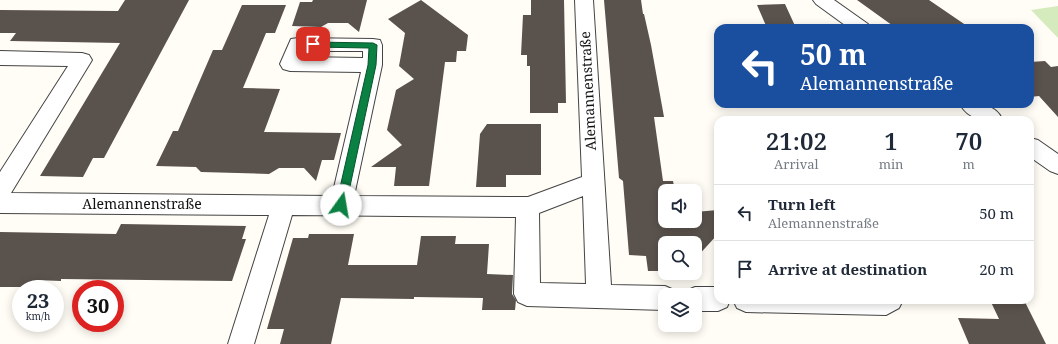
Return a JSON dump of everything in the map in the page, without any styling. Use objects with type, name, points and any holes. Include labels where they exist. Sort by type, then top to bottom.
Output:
[{"type":"street","name":"Alemannenstraße","points":[[584,0],[598,297]]},
{"type":"street","points":[[822,0],[856,24]]},
{"type":"street","points":[[0,191],[82,60],[4,63]]},
{"type":"street","points":[[341,205],[372,65]]},
{"type":"street","points":[[976,108],[987,116]]},
{"type":"street","points":[[1034,149],[1058,165]]},
{"type":"street","name":"Alemannenstraße","points":[[0,203],[528,207],[593,182]]},
{"type":"street","points":[[241,344],[284,204]]},
{"type":"street","points":[[528,207],[527,294],[658,298]]},
{"type":"street","points":[[702,299],[714,299]]},
{"type":"green space","points":[[1058,6],[1058,38],[1031,10]]},
{"type":"building","points":[[125,0],[189,0],[104,158],[93,158],[83,177],[40,176],[120,43],[10,41],[16,33],[0,33],[0,10],[118,11]]},
{"type":"building","points":[[313,0],[367,0],[359,32],[348,23],[328,23],[321,27],[292,26],[300,2],[312,2]]},
{"type":"building","points":[[421,0],[468,35],[466,51],[457,51],[456,62],[445,62],[429,186],[394,186],[396,167],[371,167],[402,145],[387,130],[396,90],[414,79],[399,66],[405,33],[388,19]]},
{"type":"building","points":[[531,0],[564,0],[566,103],[558,103],[558,113],[530,113],[530,66],[527,66],[527,55],[521,55],[523,15],[531,15]]},
{"type":"building","points":[[604,0],[641,0],[664,117],[654,117],[663,181],[673,181],[674,184],[658,184],[658,228],[702,228],[702,211],[714,210],[714,238],[702,251],[702,236],[658,236],[658,271],[648,271],[646,256],[629,255],[623,181],[619,178]]},
{"type":"building","points":[[857,0],[929,0],[964,24],[890,24]]},
{"type":"building","points":[[785,4],[794,24],[765,24],[757,5]]},
{"type":"building","points":[[242,5],[286,5],[275,33],[266,33],[243,88],[280,89],[264,132],[341,133],[334,160],[322,160],[316,181],[304,168],[279,168],[269,174],[201,172],[196,167],[156,166],[173,131],[178,131],[213,50],[222,50]]},
{"type":"building","points":[[1045,61],[1051,67],[1058,66],[1058,117],[1039,96],[1034,97],[1034,62]]},
{"type":"building","points":[[487,124],[541,124],[541,175],[506,175],[506,187],[476,187],[480,134]]},
{"type":"building","points":[[121,224],[246,226],[242,239],[246,239],[232,281],[61,279],[12,280],[12,287],[0,287],[0,232],[116,234]]},
{"type":"building","points":[[309,234],[354,234],[348,265],[417,265],[421,236],[456,236],[455,244],[489,244],[487,274],[513,275],[512,294],[516,300],[515,310],[482,310],[483,298],[341,298],[331,344],[280,344],[284,329],[267,329],[293,238],[308,238]]},
{"type":"building","points":[[992,304],[1026,304],[1046,344],[969,344],[958,318],[999,319]]},
{"type":"route","points":[[313,44],[373,45],[372,65],[341,205]]}]
